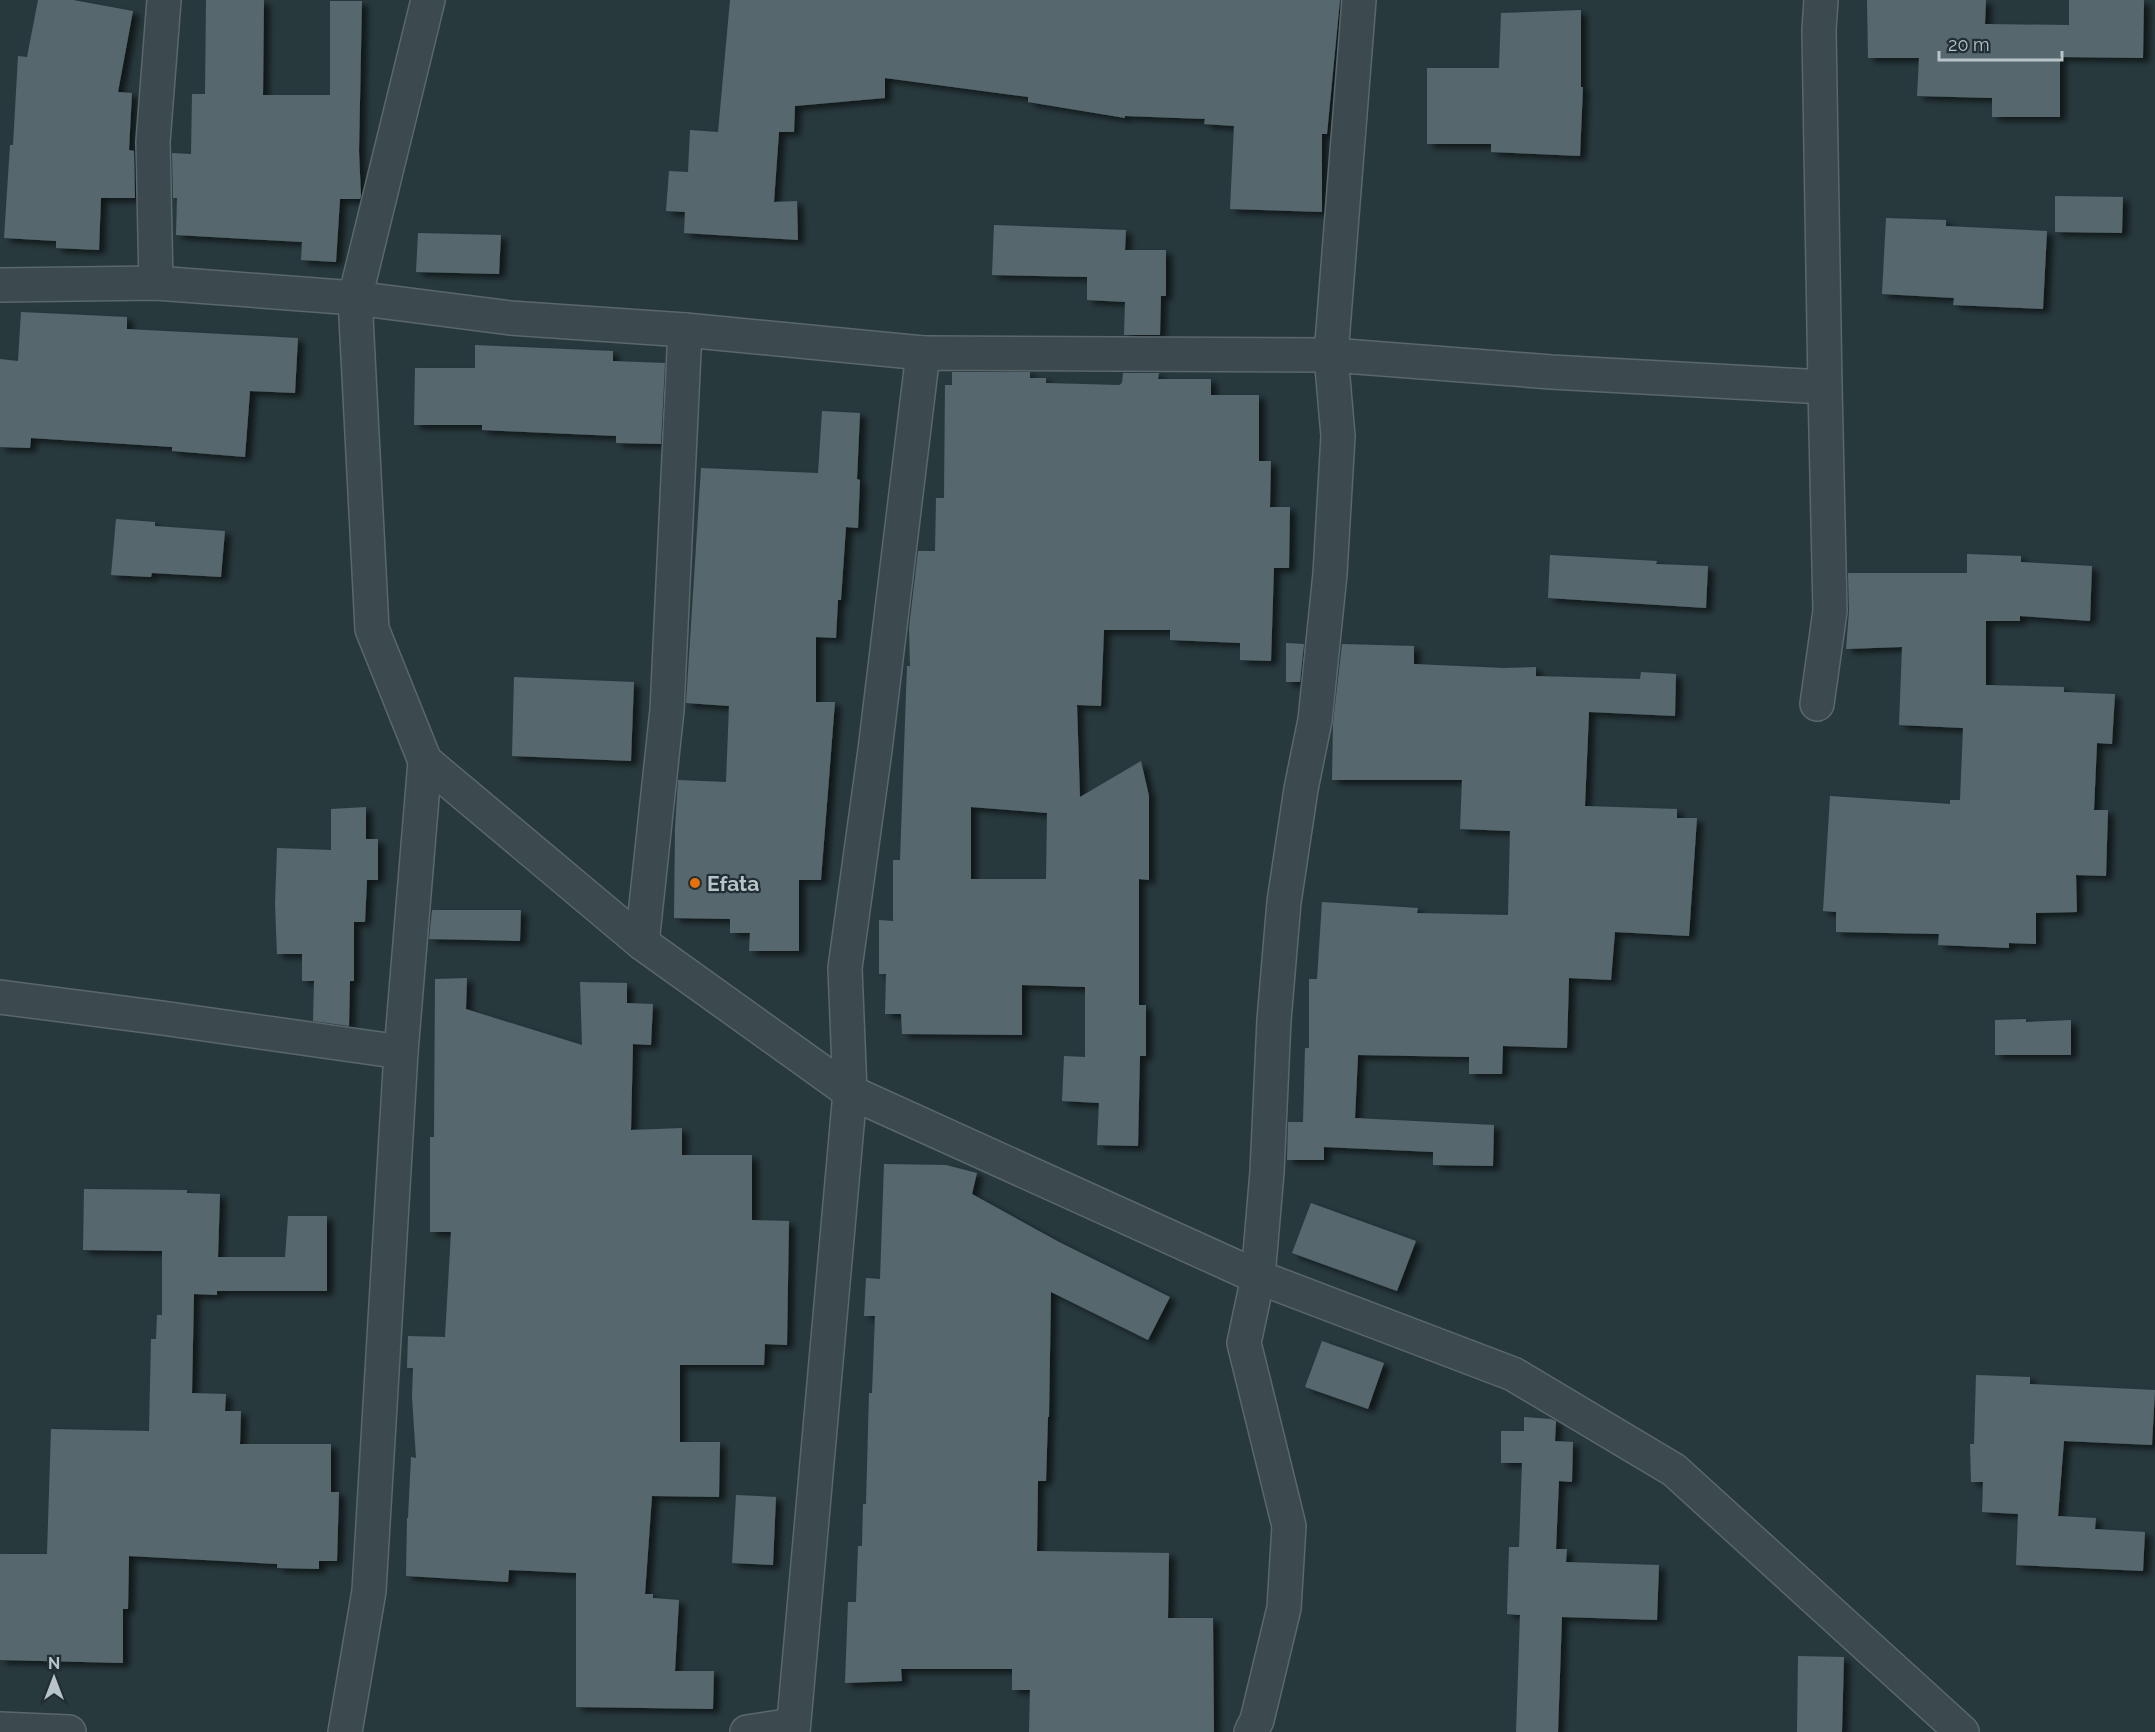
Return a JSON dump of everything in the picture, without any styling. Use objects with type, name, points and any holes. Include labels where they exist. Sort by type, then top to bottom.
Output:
[{"type":"street","points":[[156,283],[153,142],[164,0]]},
{"type":"street","points":[[345,1732],[369,1591],[401,1052],[425,761],[372,629],[355,298],[428,0]]},
{"type":"street","points":[[1251,1732],[1257,1720],[1284,1608],[1289,1526],[1244,1343],[1258,1277],[1267,1172],[1274,1020],[1284,902],[1300,789],[1315,720],[1330,574],[1338,435],[1331,355],[1359,0]]},
{"type":"street","points":[[1817,704],[1830,610],[1819,30],[1821,0]]},
{"type":"street","points":[[0,285],[156,283],[355,298],[510,318],[685,330],[923,353],[1331,355],[1587,374],[1825,387]]},
{"type":"street","points":[[642,943],[667,710],[685,330]]},
{"type":"street","points":[[747,1732],[793,1729],[850,1092],[845,968],[875,750],[923,353]]},
{"type":"street","points":[[425,761],[642,943],[850,1092],[1258,1277],[1513,1374],[1674,1470],[1962,1732]]},
{"type":"street","points":[[0,997],[401,1052]]},
{"type":"street","points":[[0,1729],[69,1732]]},
{"type":"building","points":[[38,0],[73,0],[133,11],[118,92],[132,93],[129,150],[134,151],[135,198],[101,198],[99,250],[56,248],[56,241],[4,238],[10,145],[13,145],[18,56],[27,57]]},
{"type":"building","points":[[206,0],[264,0],[263,95],[330,95],[330,1],[362,1],[359,151],[361,196],[360,199],[340,199],[336,262],[301,260],[302,242],[176,235],[177,198],[173,198],[172,153],[191,154],[192,94],[205,94]]},
{"type":"building","points":[[730,0],[1340,0],[1327,134],[1322,134],[1322,212],[1230,209],[1234,126],[1204,124],[1205,119],[1125,116],[1125,118],[1028,102],[1028,97],[885,78],[885,98],[795,106],[794,132],[779,132],[774,202],[797,201],[798,240],[684,233],[685,212],[666,211],[669,171],[688,172],[690,130],[718,132]]},
{"type":"building","points":[[1867,0],[1986,0],[1985,24],[2069,25],[2069,0],[2144,0],[2143,58],[2060,57],[2060,117],[1992,117],[1992,98],[1917,96],[1919,58],[1868,58]]},
{"type":"building","points":[[1581,10],[1581,87],[1583,87],[1580,156],[1491,152],[1491,144],[1427,144],[1427,68],[1499,68],[1501,13]]},
{"type":"building","points":[[2055,196],[2123,197],[2122,233],[2055,232]]},
{"type":"building","points":[[1886,218],[1946,220],[1946,226],[2047,231],[2043,309],[1953,305],[1954,298],[1882,294]]},
{"type":"building","points":[[994,225],[1126,230],[1125,250],[1166,250],[1166,296],[1161,296],[1160,335],[1124,335],[1125,302],[1087,300],[1087,277],[992,275]]},
{"type":"building","points":[[418,233],[501,235],[499,274],[416,272]]},
{"type":"building","points":[[21,312],[127,317],[127,329],[298,338],[295,393],[250,391],[245,457],[172,451],[172,447],[31,438],[30,448],[0,447],[0,359],[18,361]]},
{"type":"building","points":[[475,345],[613,351],[613,361],[665,363],[661,444],[616,443],[616,436],[482,430],[482,425],[414,425],[415,368],[475,368]]},
{"type":"building","points":[[952,372],[1030,372],[1030,378],[1046,378],[1046,383],[1119,385],[1122,383],[1123,373],[1159,373],[1158,379],[1211,379],[1211,395],[1259,395],[1259,461],[1271,461],[1270,507],[1290,507],[1289,568],[1274,568],[1271,661],[1240,660],[1240,643],[1170,640],[1170,630],[1104,630],[1101,706],[1077,705],[1080,797],[1141,761],[1149,796],[1149,880],[1139,879],[1139,1005],[1146,1005],[1146,1056],[1140,1056],[1138,1146],[1097,1145],[1099,1103],[1062,1101],[1064,1056],[1085,1057],[1085,987],[1022,985],[1022,1035],[902,1034],[901,1014],[885,1014],[886,974],[879,974],[879,920],[893,921],[893,860],[900,860],[907,666],[910,666],[909,628],[918,551],[935,551],[936,498],[944,498],[945,385],[952,385]],"holes":[[[971,807],[1047,813],[1046,879],[971,879]]]},
{"type":"building","points":[[822,411],[860,413],[857,479],[860,480],[858,528],[846,527],[836,638],[816,637],[816,702],[835,702],[821,880],[799,880],[799,951],[749,951],[750,933],[730,933],[730,919],[674,918],[678,780],[726,782],[729,706],[686,703],[701,468],[818,473]]},
{"type":"building","points":[[116,519],[155,522],[155,526],[225,531],[221,577],[152,573],[151,577],[111,575]]},
{"type":"building","points":[[1967,554],[2021,556],[2021,562],[2092,566],[2090,621],[2020,616],[2020,621],[1986,621],[1986,685],[2064,687],[2064,692],[2115,694],[2112,744],[2097,743],[2094,810],[2108,810],[2106,876],[2076,875],[2077,912],[2036,913],[2036,944],[2009,943],[2009,948],[1938,945],[1939,934],[1836,932],[1836,912],[1823,911],[1830,796],[1950,804],[1950,800],[1960,800],[1963,728],[1899,725],[1902,647],[1846,649],[1849,611],[1848,573],[1967,573]]},
{"type":"building","points":[[1550,555],[1708,566],[1706,608],[1548,598]]},
{"type":"building","points":[[1286,643],[1304,644],[1300,682],[1286,682]]},
{"type":"building","points":[[1342,644],[1414,646],[1414,664],[1536,667],[1536,676],[1640,679],[1641,672],[1676,674],[1675,716],[1589,712],[1585,806],[1677,809],[1677,818],[1697,818],[1689,936],[1615,932],[1611,980],[1569,978],[1567,1048],[1503,1046],[1502,1074],[1469,1074],[1469,1057],[1358,1055],[1355,1118],[1494,1125],[1493,1166],[1433,1165],[1433,1152],[1324,1147],[1324,1160],[1287,1160],[1288,1122],[1303,1122],[1305,1048],[1309,1048],[1309,979],[1317,979],[1322,902],[1418,908],[1417,913],[1508,915],[1510,831],[1460,829],[1462,780],[1332,780],[1333,723]]},
{"type":"building","points":[[514,677],[634,682],[631,761],[512,756]]},
{"type":"building","points":[[366,807],[366,839],[378,839],[378,880],[367,880],[365,922],[354,922],[354,981],[350,981],[349,1026],[313,1021],[314,981],[302,981],[302,954],[277,954],[275,904],[277,848],[331,850],[331,809]]},
{"type":"building","points":[[432,910],[521,910],[520,941],[429,939]]},
{"type":"building","points":[[467,978],[466,1009],[582,1045],[580,982],[627,983],[627,1003],[653,1004],[651,1045],[633,1044],[631,1130],[682,1128],[682,1155],[752,1155],[752,1220],[789,1221],[787,1345],[765,1344],[764,1365],[680,1365],[680,1442],[720,1442],[719,1497],[652,1496],[645,1594],[653,1594],[653,1598],[679,1600],[675,1671],[714,1671],[713,1709],[576,1707],[576,1573],[509,1570],[508,1582],[406,1576],[411,1457],[416,1458],[412,1397],[413,1368],[407,1368],[408,1336],[445,1337],[451,1232],[430,1232],[430,1137],[434,1137],[435,979]]},
{"type":"building","points":[[2026,1019],[2026,1022],[2071,1020],[2071,1055],[1995,1055],[1995,1020]]},
{"type":"building","points":[[884,1164],[946,1165],[977,1173],[972,1194],[1059,1242],[1170,1297],[1148,1340],[1051,1292],[1046,1481],[1038,1481],[1037,1551],[1169,1553],[1168,1618],[1213,1618],[1214,1732],[1029,1732],[1030,1690],[1012,1690],[1012,1669],[901,1669],[902,1681],[845,1683],[848,1602],[856,1602],[858,1546],[862,1546],[863,1504],[866,1504],[869,1393],[872,1393],[875,1316],[864,1316],[866,1278],[880,1279]]},
{"type":"building","points":[[84,1189],[187,1190],[187,1193],[220,1194],[218,1257],[285,1257],[288,1216],[327,1216],[327,1291],[217,1291],[217,1295],[194,1294],[192,1393],[226,1394],[225,1411],[241,1411],[240,1444],[331,1444],[331,1492],[339,1492],[337,1561],[319,1561],[319,1569],[277,1568],[277,1564],[129,1556],[128,1609],[123,1609],[123,1663],[0,1660],[0,1554],[47,1554],[51,1429],[149,1431],[151,1339],[156,1339],[157,1315],[162,1315],[162,1251],[83,1250]]},
{"type":"building","points":[[1311,1203],[1416,1241],[1397,1291],[1292,1253]]},
{"type":"building","points":[[1322,1341],[1384,1363],[1368,1409],[1305,1387]]},
{"type":"building","points":[[1976,1375],[2030,1377],[2030,1384],[2155,1390],[2152,1445],[2064,1441],[2058,1516],[2096,1518],[2095,1529],[2145,1532],[2143,1571],[2016,1565],[2018,1514],[1982,1512],[1983,1482],[1971,1482],[1970,1444],[1974,1444]]},
{"type":"building","points":[[1524,1417],[1556,1421],[1555,1441],[1573,1442],[1572,1482],[1559,1481],[1556,1549],[1567,1549],[1566,1562],[1659,1565],[1657,1620],[1562,1617],[1558,1732],[1516,1732],[1520,1615],[1507,1614],[1509,1547],[1519,1547],[1522,1463],[1501,1463],[1501,1431],[1524,1431]]},
{"type":"building","points":[[736,1495],[776,1497],[773,1565],[732,1563]]},
{"type":"building","points":[[1798,1656],[1844,1657],[1842,1732],[1797,1732]]},
{"type":"place","name":"Efata","points":[[695,883]]}]
